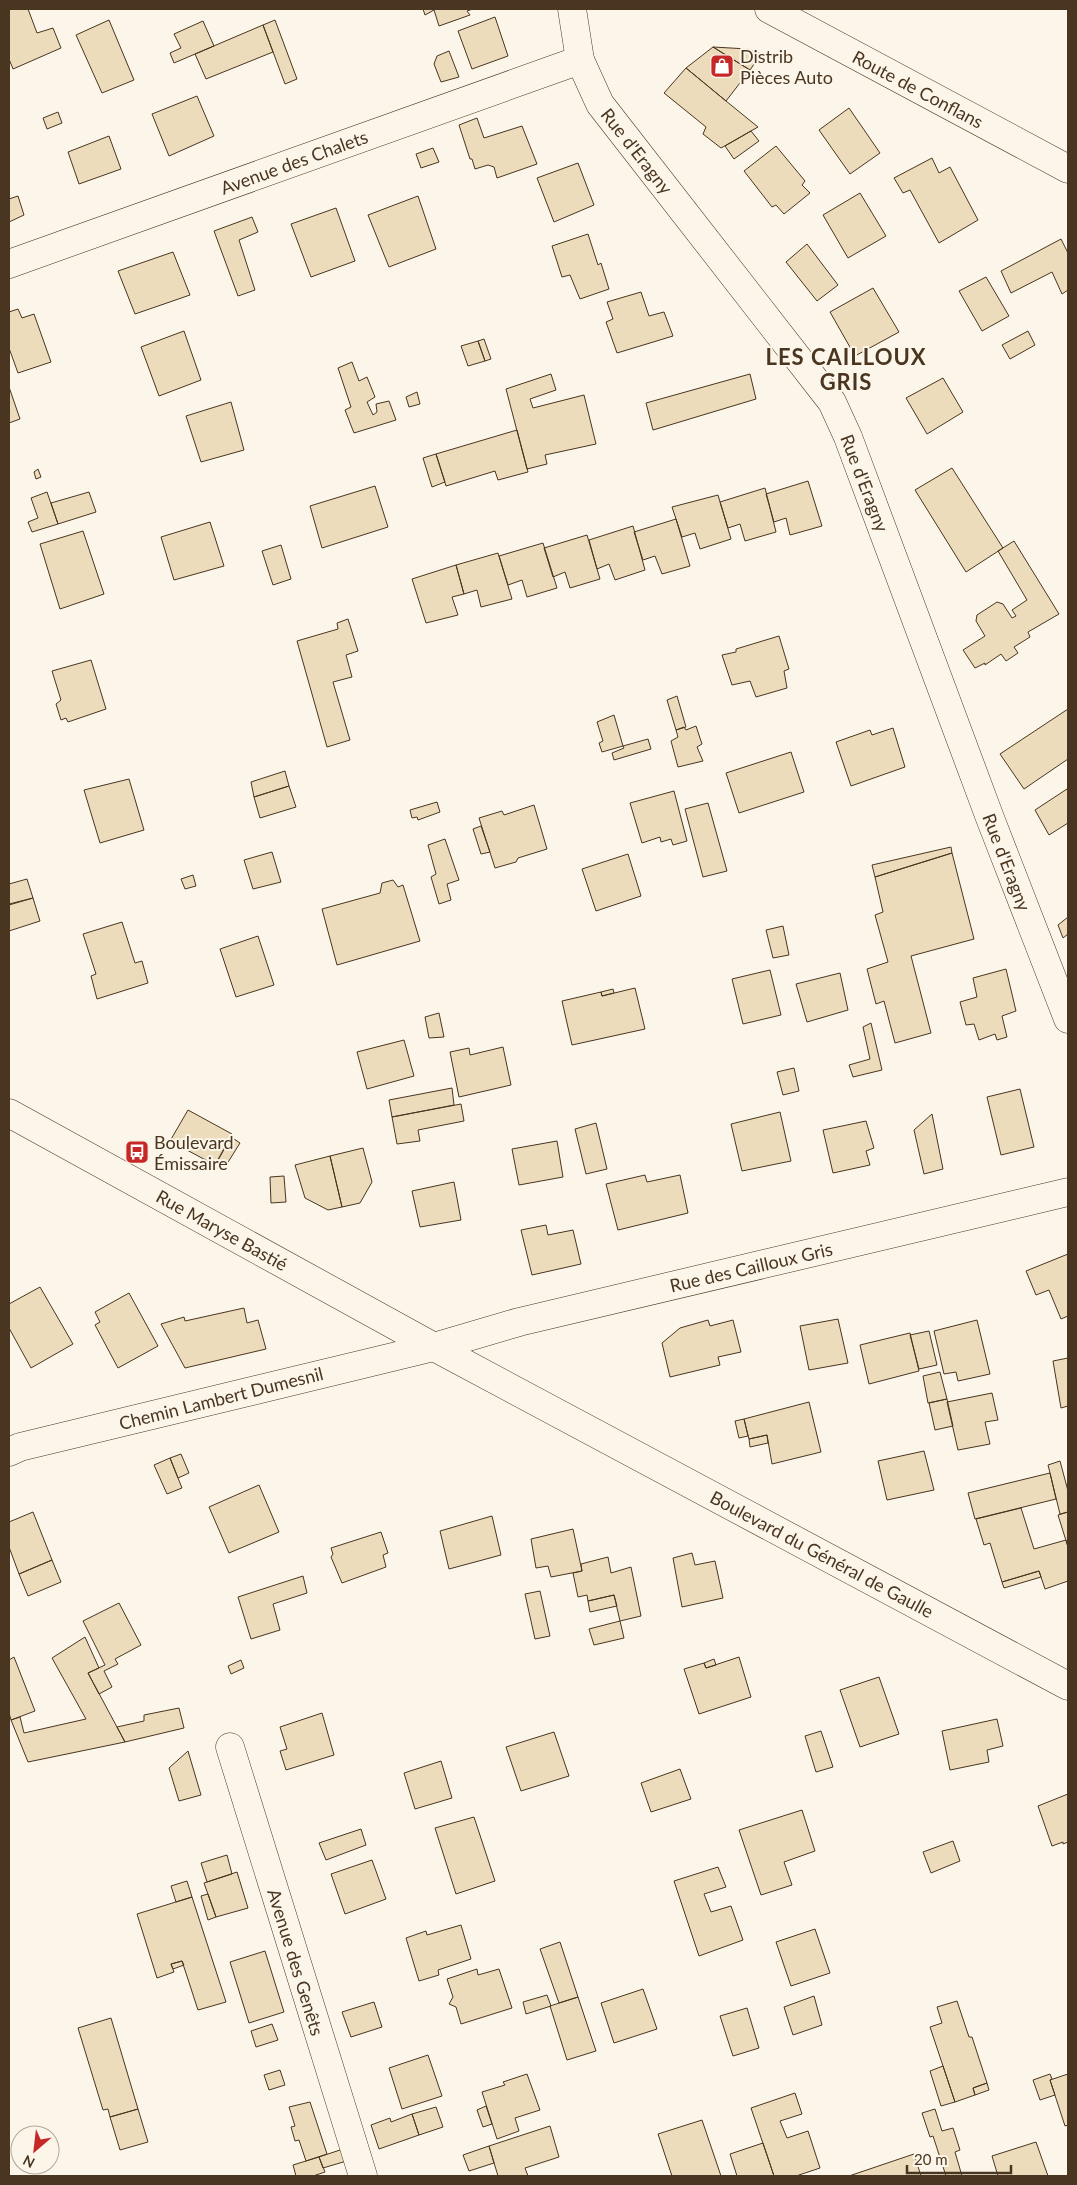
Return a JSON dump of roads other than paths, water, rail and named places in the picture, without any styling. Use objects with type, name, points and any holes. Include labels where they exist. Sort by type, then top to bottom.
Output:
[{"type":"street","name":"Rue d'Eragny","points":[[572,9],[580,60],[600,104],[832,402],[848,437],[959,736],[1067,1016]]},
{"type":"street","name":"Route de Conflans","points":[[769,9],[1068,169]]},
{"type":"street","name":"Avenue des Chalets","points":[[9,264],[580,60]]},
{"type":"street","name":"Rue Maryse Bastié","points":[[9,1113],[434,1347],[577,1422]]},
{"type":"street","name":"Rue des Cailloux Gris","points":[[434,1347],[520,1322],[1068,1192]]},
{"type":"street","name":"Chemin Lambert Dumesnil","points":[[9,1452],[20,1446],[434,1347]]},
{"type":"street","name":"Boulevard du Général de Gaulle","points":[[577,1422],[886,1590],[1068,1686]]},
{"type":"street","name":"Avenue des Genêts","points":[[230,1747],[363,2176]]},
{"type":"place","name":"Distrib Pièces Auto","points":[[722,66]]},
{"type":"place","name":"Boulevard Émissaire","points":[[137,1152]]},
{"type":"district","name":"LES CAILLOUX GRIS","points":[[846,368]]}]
